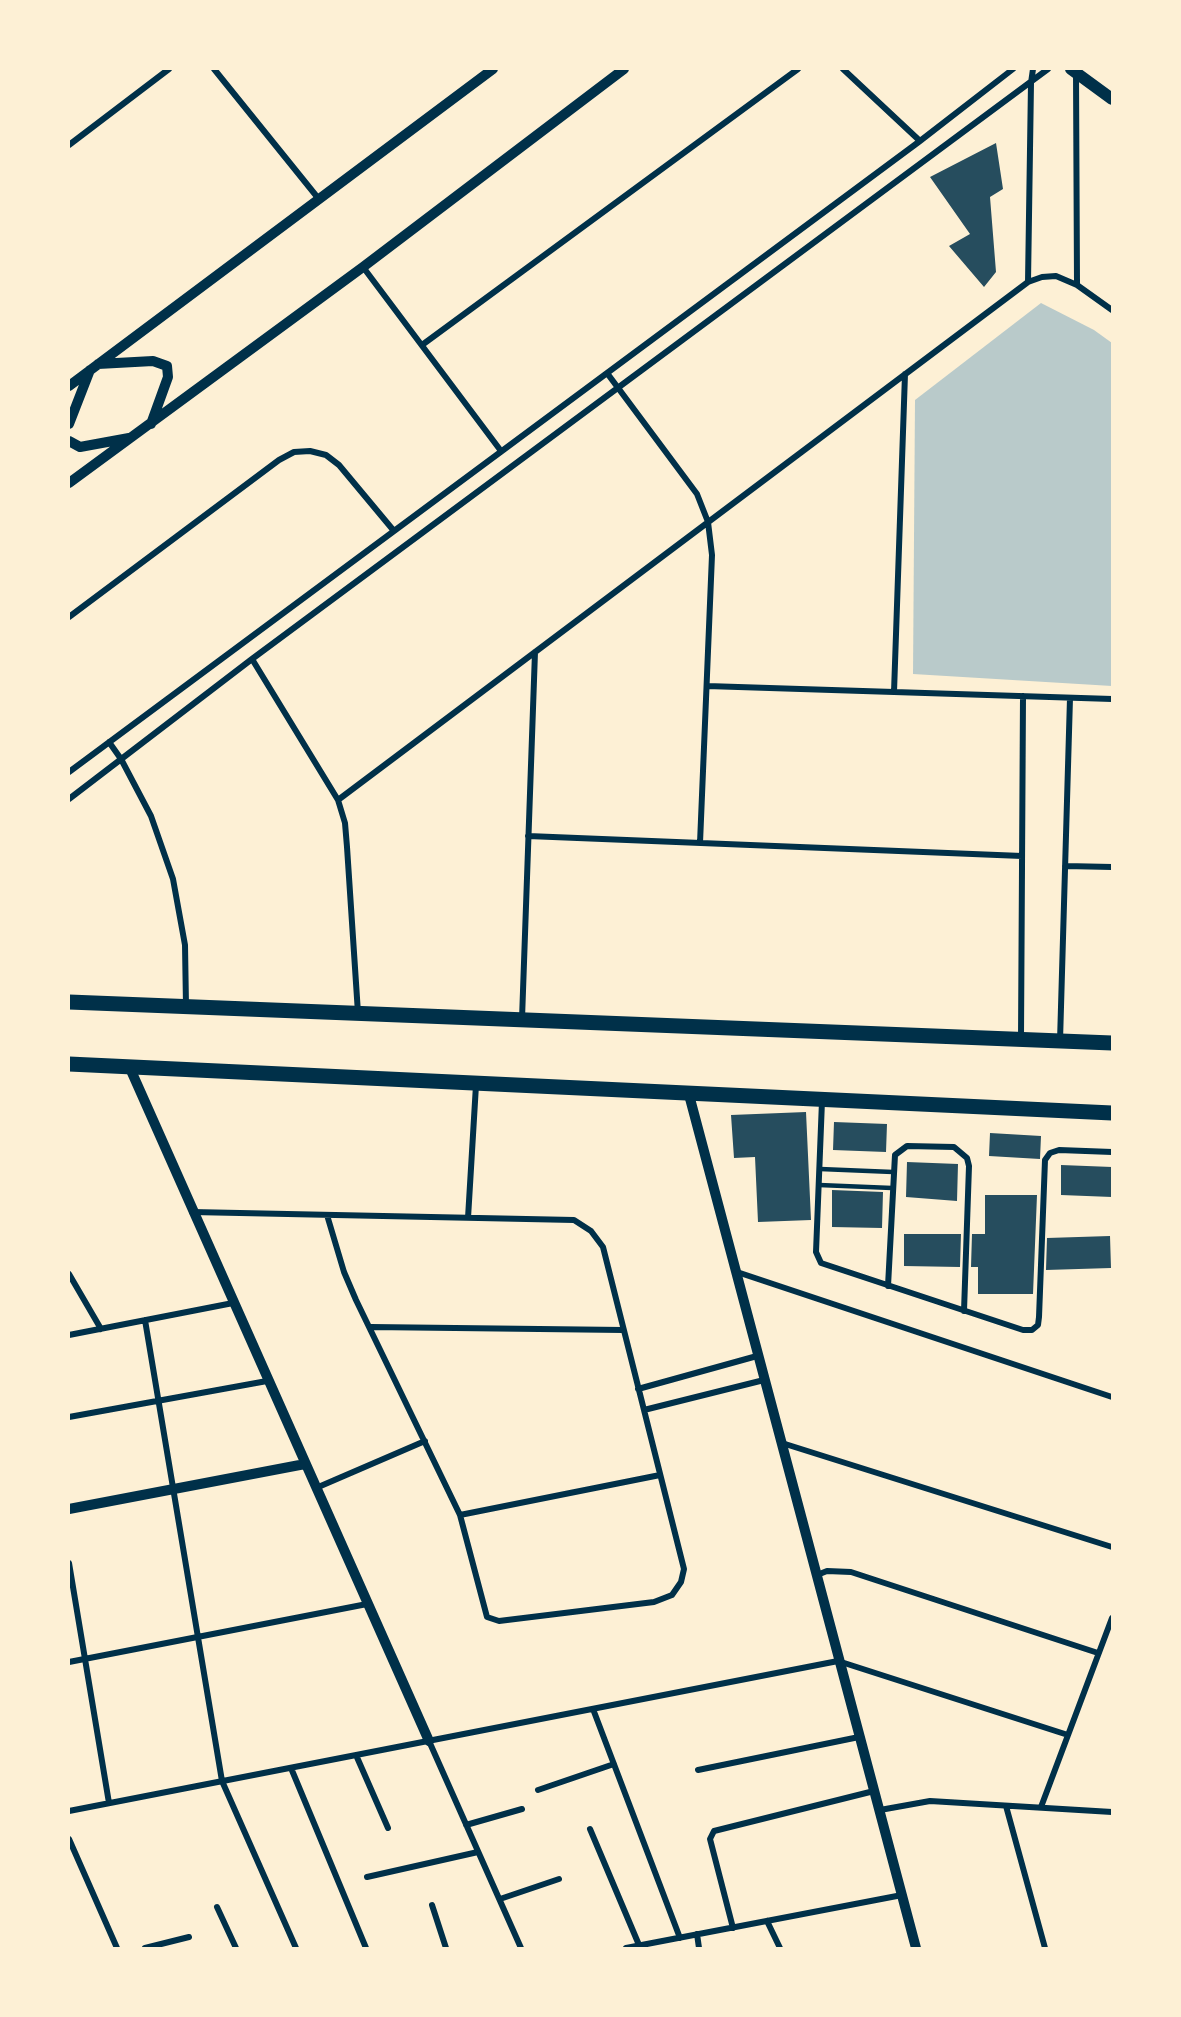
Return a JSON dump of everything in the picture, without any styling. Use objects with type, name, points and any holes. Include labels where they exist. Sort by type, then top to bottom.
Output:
[{"type":"main road","points":[[1073,71],[1112,99]]},
{"type":"main road","points":[[69,1002],[1112,1043]]},
{"type":"main road","points":[[69,1064],[822,1097],[1112,1113]]},
{"type":"street","points":[[69,145],[169,69]]},
{"type":"street","points":[[214,69],[318,198]]},
{"type":"street","points":[[69,386],[493,69]]},
{"type":"street","points":[[69,483],[363,267],[624,69]]},
{"type":"street","points":[[422,345],[798,69]]},
{"type":"street","points":[[843,69],[920,141]]},
{"type":"street","points":[[69,772],[920,141],[1013,69]]},
{"type":"street","points":[[1028,282],[1033,69]]},
{"type":"street","points":[[69,799],[252,658],[1048,69]]},
{"type":"street","points":[[1073,71],[1077,285]]},
{"type":"street","points":[[363,267],[501,451]]},
{"type":"street","points":[[338,800],[1028,282],[1042,277],[1056,276],[1077,285],[1112,310]]},
{"type":"street","points":[[94,367],[153,361],[167,366],[168,377],[151,424]]},
{"type":"street","points":[[69,424],[94,367]]},
{"type":"street","points":[[607,373],[697,494],[708,522],[712,555],[700,843]]},
{"type":"street","points":[[894,692],[905,374]]},
{"type":"street","points":[[69,441],[80,447],[133,438]]},
{"type":"street","points":[[69,617],[279,460],[294,452],[310,450],[326,455],[339,465],[394,531]]},
{"type":"street","points":[[522,1020],[535,652]]},
{"type":"street","points":[[252,658],[338,800],[345,823],[358,1013]]},
{"type":"street","points":[[707,686],[1112,699]]},
{"type":"street","points":[[1021,1040],[1023,696]]},
{"type":"street","points":[[1060,1041],[1070,698]]},
{"type":"street","points":[[109,742],[121,759],[151,816],[173,879],[185,945],[186,1006]]},
{"type":"street","points":[[528,836],[1022,856]]},
{"type":"street","points":[[1065,866],[1112,867]]},
{"type":"street","points":[[129,1066],[232,1303],[521,1948]]},
{"type":"street","points":[[468,1218],[476,1081]]},
{"type":"street","points":[[688,1091],[915,1948]]},
{"type":"street","points":[[822,1097],[816,1252],[821,1263],[1023,1330],[1032,1330],[1038,1325],[1045,1160],[1050,1153],[1059,1150],[1112,1152]]},
{"type":"street","points":[[888,1286],[895,1155],[908,1146],[954,1147],[967,1158],[964,1311]]},
{"type":"street","points":[[192,1212],[574,1220],[591,1231],[603,1247],[684,1569],[678,1588],[663,1600],[654,1602],[500,1622],[490,1619],[485,1613],[460,1515],[344,1272],[327,1215]]},
{"type":"street","points":[[734,1271],[1112,1397]]},
{"type":"street","points":[[69,1274],[100,1329]]},
{"type":"street","points":[[69,1335],[232,1303]]},
{"type":"street","points":[[145,1320],[222,1781],[297,1948]]},
{"type":"street","points":[[370,1327],[623,1330]]},
{"type":"street","points":[[638,1389],[757,1356]]},
{"type":"street","points":[[644,1410],[764,1380]]},
{"type":"street","points":[[69,1417],[267,1381]]},
{"type":"street","points":[[316,1488],[425,1441]]},
{"type":"street","points":[[782,1443],[1112,1547]]},
{"type":"street","points":[[69,1509],[305,1464]]},
{"type":"street","points":[[460,1515],[660,1475]]},
{"type":"street","points":[[69,1563],[109,1803]]},
{"type":"street","points":[[816,1575],[827,1571],[851,1572],[1098,1653]]},
{"type":"street","points":[[69,1662],[367,1604]]},
{"type":"street","points":[[1041,1807],[1112,1618]]},
{"type":"street","points":[[69,1811],[838,1661],[1068,1735]]},
{"type":"street","points":[[593,1709],[680,1938]]},
{"type":"street","points":[[698,1770],[859,1737]]},
{"type":"street","points":[[356,1755],[388,1828]]},
{"type":"street","points":[[537,1790],[614,1764]]},
{"type":"street","points":[[291,1768],[366,1948]]},
{"type":"street","points":[[733,1928],[710,1839],[714,1831],[874,1791]]},
{"type":"street","points":[[880,1810],[930,1801],[1112,1812]]},
{"type":"street","points":[[1006,1806],[1045,1948]]},
{"type":"street","points":[[466,1825],[522,1809]]},
{"type":"street","points":[[590,1829],[639,1946]]},
{"type":"street","points":[[69,1839],[117,1948]]},
{"type":"street","points":[[367,1877],[478,1852]]},
{"type":"street","points":[[500,1899],[559,1879]]},
{"type":"street","points":[[626,1948],[902,1895]]},
{"type":"street","points":[[432,1905],[446,1948]]},
{"type":"street","points":[[217,1907],[236,1948]]},
{"type":"street","points":[[767,1921],[780,1948]]},
{"type":"street","points":[[697,1934],[699,1948]]},
{"type":"street","points":[[145,1948],[189,1937]]},
{"type":"lane","points":[[820,1168],[893,1172]]},
{"type":"lane","points":[[819,1185],[892,1188]]},
{"type":"shaded area","points":[[1041,303],[1094,330],[1112,343],[1112,686],[913,674],[915,400]]},
{"type":"building","points":[[996,143],[1003,189],[990,197],[996,272],[984,287],[949,246],[970,234],[930,177]]},
{"type":"building","points":[[806,1112],[811,1220],[758,1222],[755,1157],[734,1158],[731,1115]]},
{"type":"building","points":[[834,1122],[887,1124],[886,1152],[833,1150]]},
{"type":"building","points":[[990,1133],[1041,1136],[1040,1159],[989,1156]]},
{"type":"building","points":[[907,1162],[958,1164],[957,1201],[906,1197]]},
{"type":"building","points":[[1061,1165],[1112,1167],[1112,1197],[1061,1195]]},
{"type":"building","points":[[832,1190],[883,1192],[882,1228],[832,1227]]},
{"type":"building","points":[[985,1195],[1037,1195],[1033,1294],[978,1294],[978,1267],[971,1267],[972,1234],[985,1234]]},
{"type":"building","points":[[904,1234],[961,1234],[960,1267],[904,1266]]},
{"type":"building","points":[[1110,1236],[1111,1268],[1046,1270],[1047,1238]]}]
